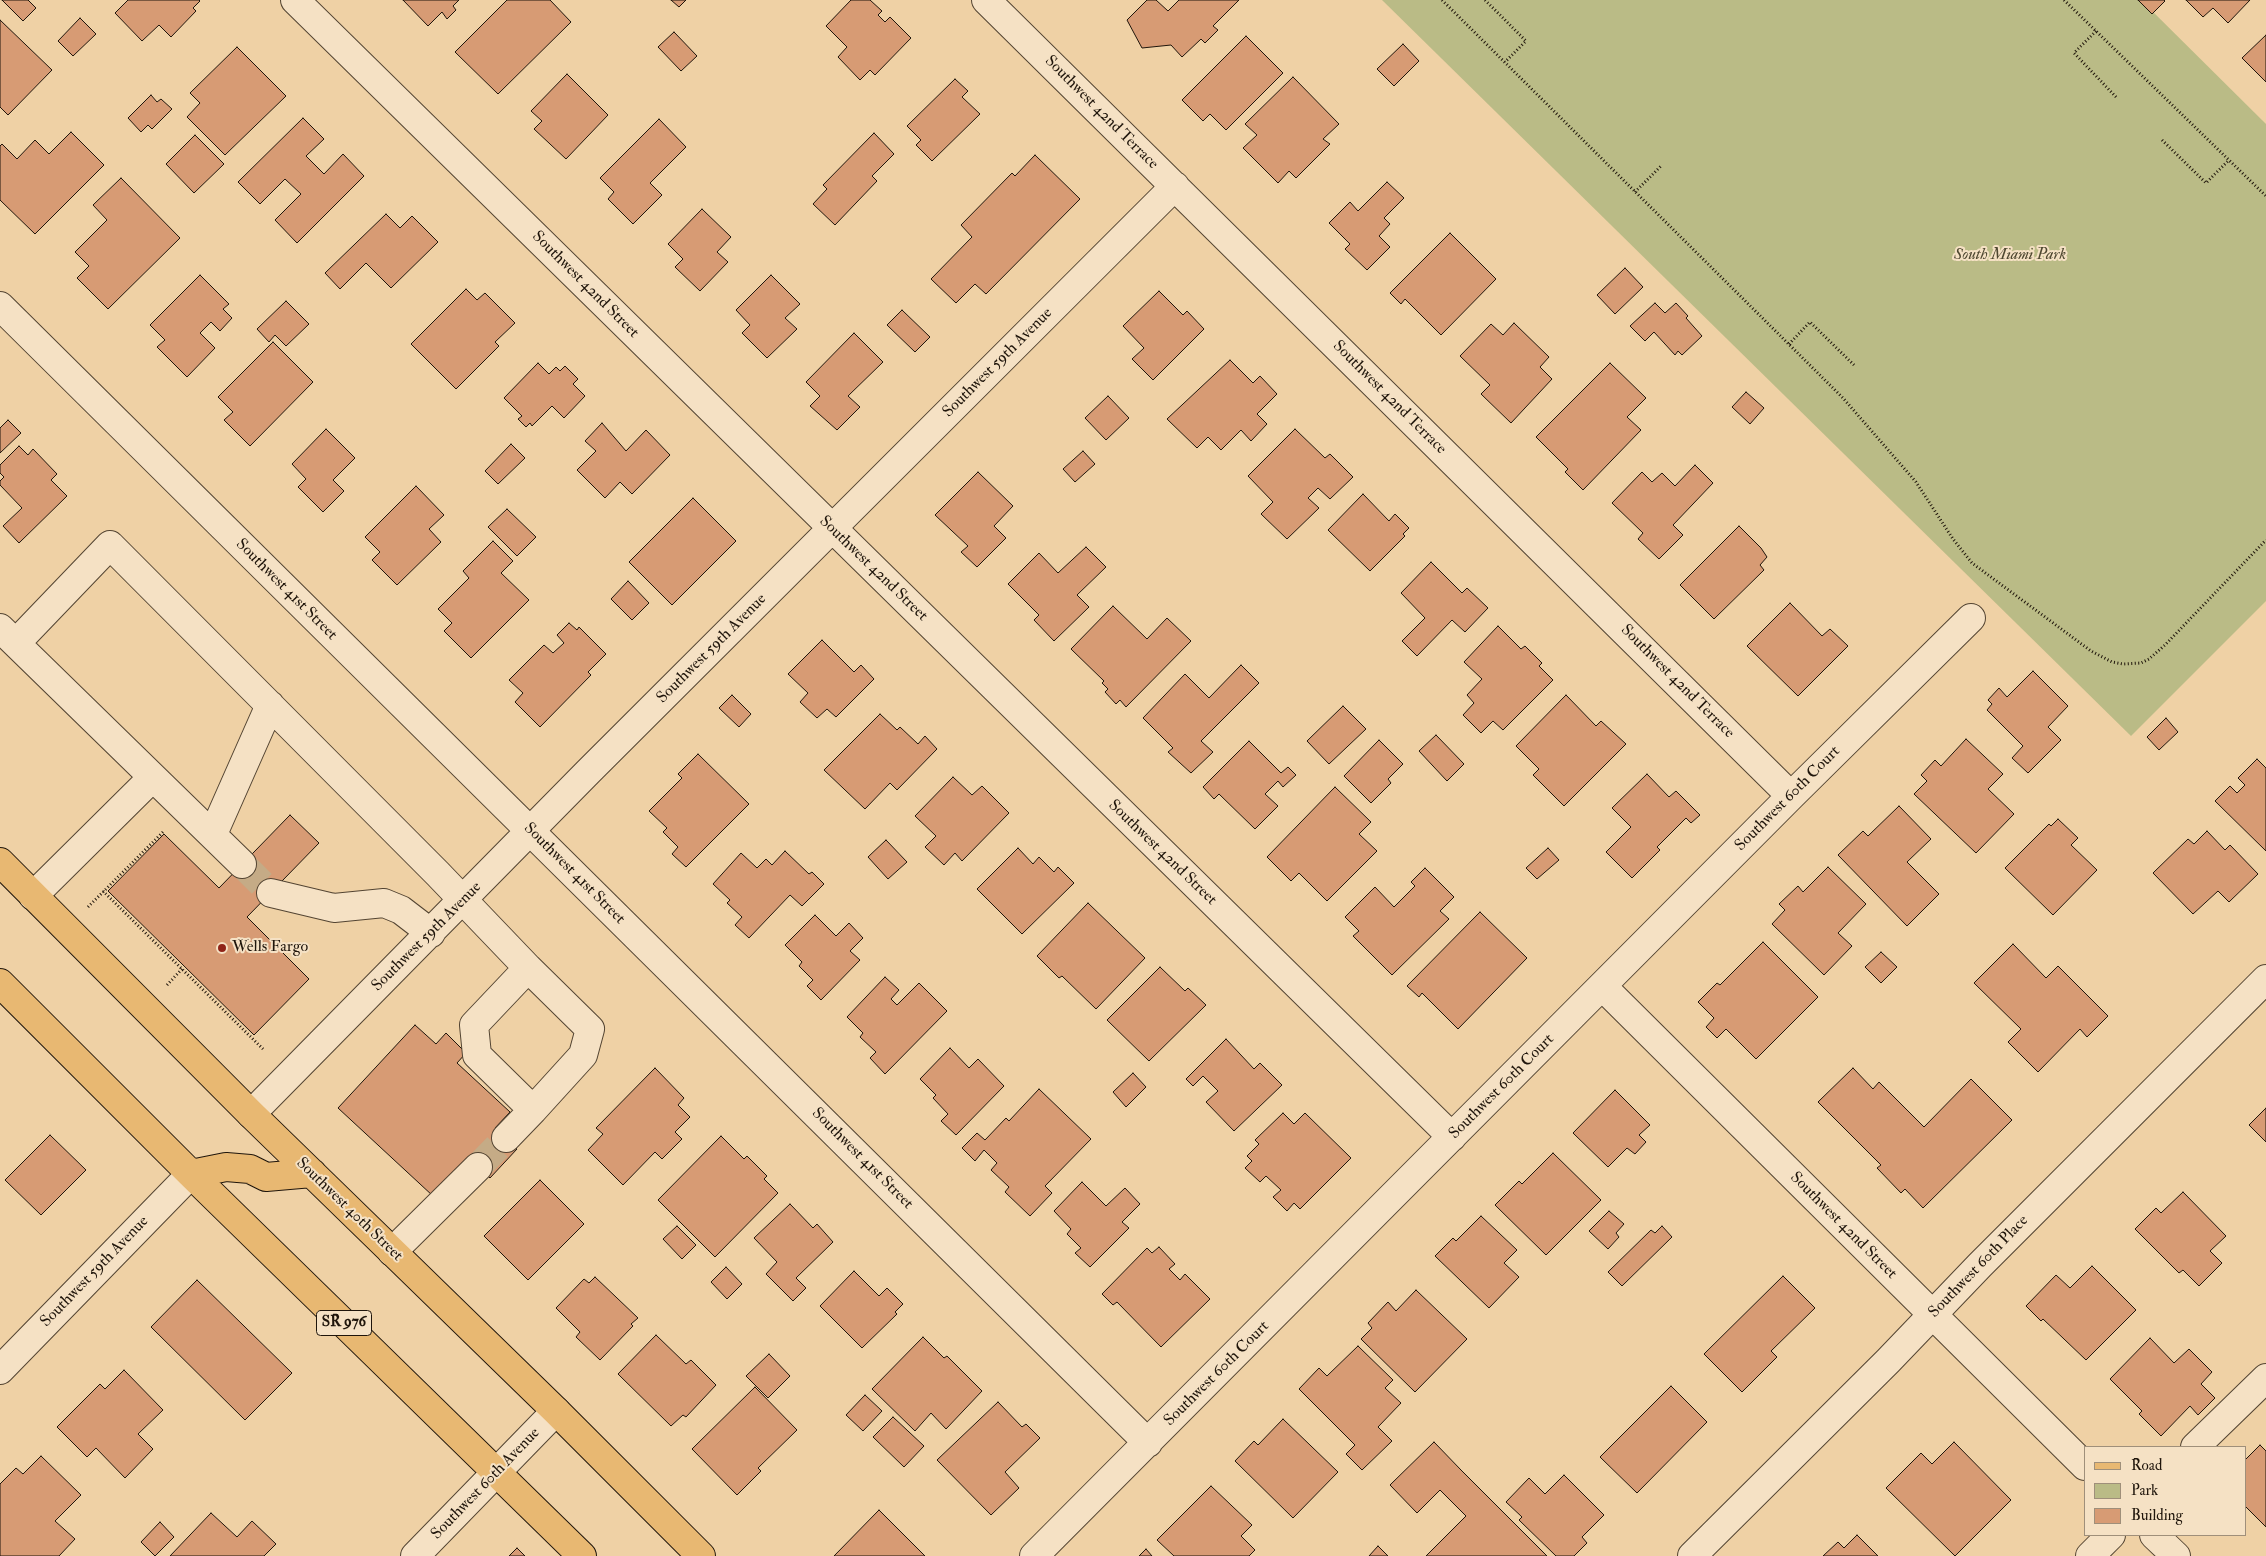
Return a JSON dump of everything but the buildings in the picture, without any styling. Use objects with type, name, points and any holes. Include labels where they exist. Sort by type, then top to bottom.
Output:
[{"type":"main road","name":"Southwest 40th Street","points":[[0,862],[251,1114],[556,1411],[701,1556]]},
{"type":"main road","name":"SR 976","points":[[0,983],[190,1174],[582,1556]]},
{"type":"main road","points":[[190,1174],[226,1167],[250,1169],[266,1177],[312,1173]]},
{"type":"street","name":"Southwest 42nd Street","points":[[295,0],[832,530],[1452,1137]]},
{"type":"street","name":"Southwest 42nd Terrace","points":[[986,0],[1791,796]]},
{"type":"street","name":"Southwest 59th Avenue","points":[[251,1114],[1174,186]]},
{"type":"street","name":"Southwest 41st Street","points":[[0,306],[1148,1443]]},
{"type":"street","points":[[242,864],[8,636],[110,544],[590,1029],[583,1055],[506,1138]]},
{"type":"street","name":"Southwest 60th Court","points":[[1034,1556],[1791,796],[1971,618]]},
{"type":"street","points":[[213,834],[270,706]]},
{"type":"street","points":[[33,896],[152,778]]},
{"type":"street","points":[[271,893],[334,908],[384,903],[401,910],[431,933]]},
{"type":"street","points":[[528,968],[474,1024],[477,1055],[533,1110]]},
{"type":"street","name":"Southwest 60th Place","points":[[1692,1556],[2266,980]]},
{"type":"street","name":"Southwest 42nd Street","points":[[1602,986],[2084,1465]]},
{"type":"street","points":[[392,1252],[478,1167]]},
{"type":"street","name":"Southwest 59th Avenue","points":[[0,1370],[190,1174]]},
{"type":"street","points":[[2196,1446],[2266,1378]]},
{"type":"street","name":"Southwest 60th Avenue","points":[[415,1556],[556,1411]]},
{"type":"street","points":[[2090,1556],[2110,1536]]},
{"type":"street","points":[[2155,1536],[2176,1556]]},
{"type":"path","points":[[1442,0],[1843,398],[1893,453],[1920,488],[1953,539],[1972,563],[2078,642],[2112,662],[2123,664],[2141,663],[2157,652],[2266,540]]},
{"type":"path","points":[[1485,0],[1526,41],[1505,62]]},
{"type":"path","points":[[2064,0],[2266,196]]},
{"type":"path","points":[[2096,31],[2074,53],[2117,98]]},
{"type":"path","points":[[2162,140],[2206,183],[2229,160]]},
{"type":"path","points":[[1635,192],[1661,166]]},
{"type":"path","points":[[1789,344],[1810,322],[1854,365]]},
{"type":"path","points":[[87,907],[168,826]]},
{"type":"path","points":[[103,891],[263,1049]]},
{"type":"path","points":[[166,986],[182,970]]},
{"type":"green space","name":"South Miami Park","points":[[1382,0],[2141,0],[2266,124],[2266,601],[2131,736]]},
{"type":"tunnel","points":[[242,864],[271,893]]},
{"type":"tunnel","points":[[478,1167],[506,1138]]},
{"type":"place","name":"Wells Fargo","points":[[222,948]]}]
